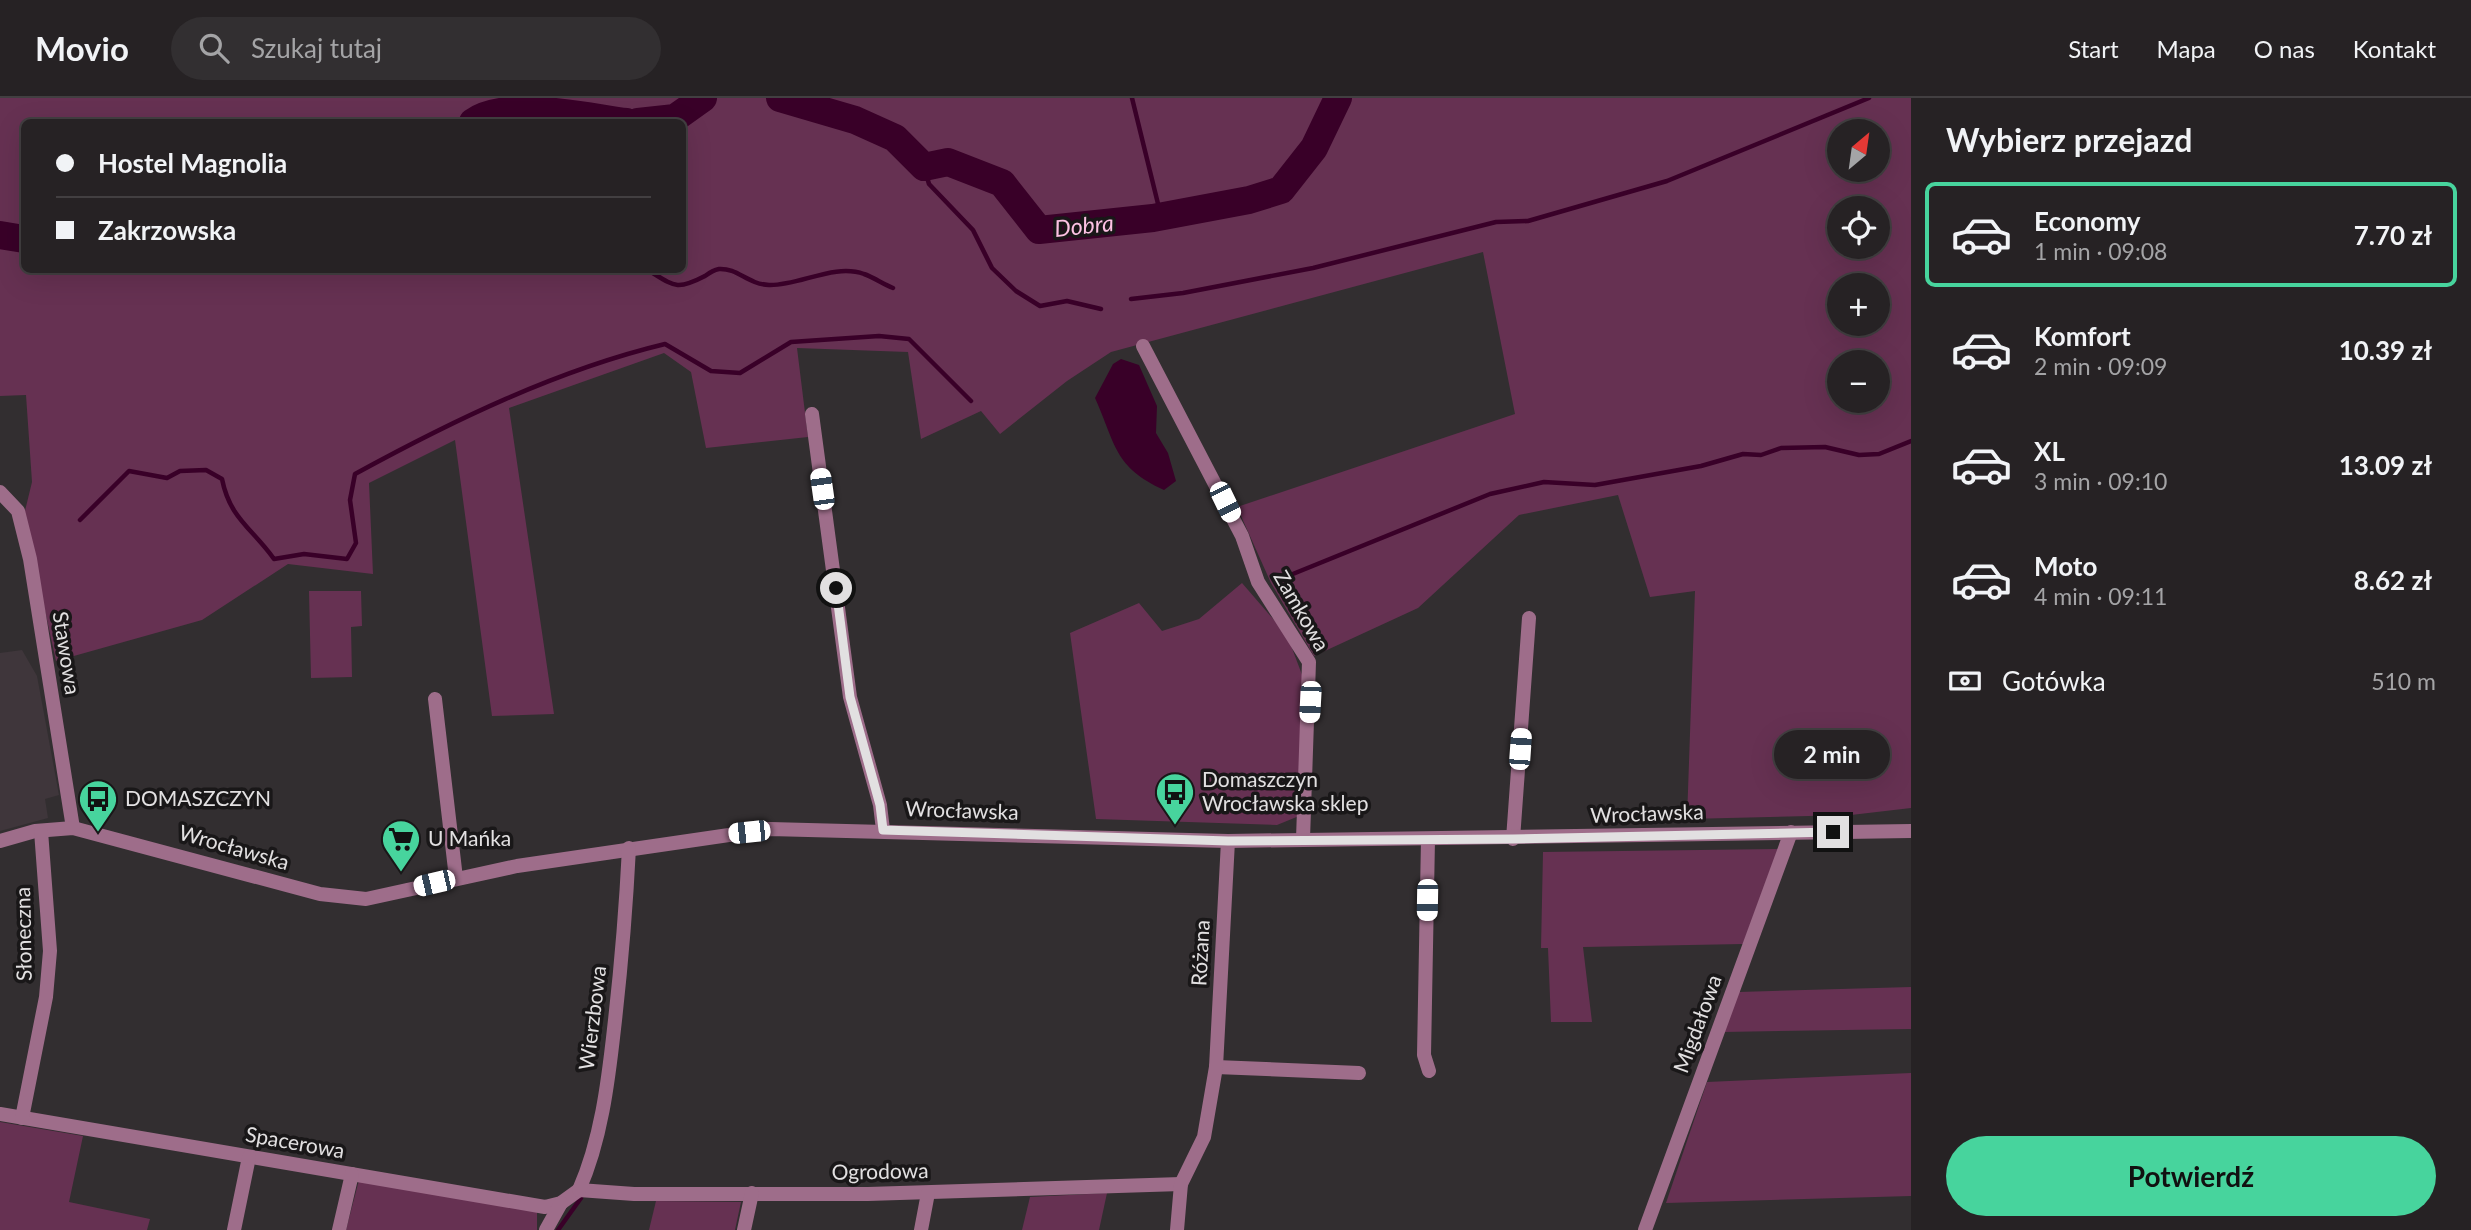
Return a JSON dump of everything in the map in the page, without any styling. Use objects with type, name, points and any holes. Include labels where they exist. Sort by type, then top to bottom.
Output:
[{"type":"street","name":"Zamkowa","points":[[1143,346],[1242,536],[1258,582],[1309,662],[1303,839]]},
{"type":"street","points":[[811,414],[850,697],[880,805],[883,830]]},
{"type":"street","name":"Stawowa","points":[[0,492],[18,511],[30,559],[73,828]]},
{"type":"street","points":[[1513,839],[1529,618]]},
{"type":"street","points":[[435,699],[457,878]]},
{"type":"street","name":"Wrocławska","points":[[0,841],[41,831],[73,828],[343,898],[366,898],[457,878],[629,848],[769,829],[1228,841],[1513,839],[1911,831]]},
{"type":"street","name":"Słoneczna","points":[[22,1118],[46,997],[50,951],[41,831]]},
{"type":"street","name":"Migdałowa","points":[[1645,1230],[1786,832]]},
{"type":"street","points":[[1428,839],[1424,1055],[1430,1071]]},
{"type":"street","name":"Różana","points":[[1177,1230],[1181,1184],[1204,1137],[1216,1067],[1228,841]]},
{"type":"street","name":"Wierzbowa","points":[[579,1190],[592,1161],[609,1072],[623,946],[629,848]]},
{"type":"street","points":[[1216,1067],[1359,1073]]},
{"type":"street","name":"Spacerowa","points":[[0,1114],[545,1208],[561,1203]]},
{"type":"street","points":[[234,1230],[249,1157]]},
{"type":"street","points":[[339,1230],[352,1174]]},
{"type":"street","name":"Ogrodowa","points":[[579,1190],[634,1194],[928,1193],[1181,1184]]},
{"type":"street","points":[[546,1230],[561,1203],[579,1190]]},
{"type":"street","points":[[744,1230],[752,1193]]},
{"type":"street","points":[[921,1230],[928,1193]]},
{"type":"shaded area","points":[[0,98],[1332,98],[1303,149],[1274,185],[1250,196],[1205,205],[1207,214],[1264,203],[1291,187],[1316,151],[1343,98],[1911,98],[1911,808],[1851,815],[1687,819],[1695,591],[1650,597],[1618,495],[1519,515],[1418,608],[1314,656],[1271,583],[1237,507],[1515,414],[1483,252],[1111,352],[1067,381],[1000,434],[981,411],[921,439],[908,352],[797,348],[808,437],[706,448],[691,372],[664,353],[509,408],[554,714],[492,716],[455,440],[369,483],[373,574],[288,564],[202,620],[56,661],[24,515],[32,482],[26,395],[0,396]]},
{"type":"shaded area","points":[[1121,359],[1139,365],[1157,406],[1156,433],[1168,453],[1176,481],[1164,490],[1135,473],[1126,463],[1113,442],[1095,398],[1113,364]]},
{"type":"shaded area","points":[[1242,583],[1287,635],[1304,680],[1299,816],[1277,825],[1096,819],[1070,633],[1139,603],[1162,631],[1199,619]]},
{"type":"shaded area","points":[[309,591],[361,591],[362,626],[351,627],[352,677],[311,678]]},
{"type":"shaded area","points":[[22,650],[37,676],[59,795],[45,799],[48,818],[0,831],[0,653]]},
{"type":"shaded area","points":[[1778,849],[1743,944],[1583,947],[1592,1022],[1551,1022],[1548,948],[1541,948],[1543,852]]},
{"type":"shaded area","points":[[1911,987],[1911,1029],[1723,1032],[1739,992]]},
{"type":"shaded area","points":[[1911,1073],[1911,1196],[1666,1203],[1707,1082]]},
{"type":"shaded area","points":[[0,1122],[83,1136],[69,1202],[150,1219],[147,1230],[0,1230]]},
{"type":"shaded area","points":[[359,1180],[537,1211],[537,1230],[346,1230]]},
{"type":"shaded area","points":[[1107,1193],[1099,1230],[1022,1230],[1030,1197]]},
{"type":"shaded area","points":[[656,1201],[741,1202],[735,1230],[649,1230]]},
{"type":"waterway","name":"Dobra","points":[[666,119],[675,118],[703,98]]},
{"type":"waterway","name":"Dobra","points":[[780,98],[855,120],[895,138],[924,167],[948,162],[1002,183],[1039,230],[1153,218],[1249,200],[1281,190],[1314,148],[1338,98]]},
{"type":"waterway","points":[[1132,98],[1161,216]]},
{"type":"waterway","points":[[1131,299],[1183,293],[1313,268],[1496,222],[1528,221],[1667,181],[1869,98]]},
{"type":"waterway","name":"Dobra","points":[[479,119],[505,111],[526,110],[607,119]]},
{"type":"waterway","points":[[924,167],[929,184],[973,230],[992,268],[1016,291],[1040,306],[1067,301],[1101,309]]},
{"type":"waterway","name":"Dobra","points":[[0,235],[21,238]]},
{"type":"waterway","points":[[653,273],[670,283],[681,285],[719,269],[726,269],[769,285],[853,271],[893,288]]},
{"type":"waterway","points":[[80,520],[129,471],[167,478],[180,471],[206,470],[222,479],[236,514],[274,559],[304,554],[347,559],[356,543],[350,500],[355,474],[467,416],[506,399],[585,368],[665,344],[711,371],[740,373],[791,342],[879,336],[909,339],[971,401]]},
{"type":"waterway","points":[[1278,580],[1490,494],[1544,482],[1595,485],[1701,466],[1743,454],[1761,455],[1781,448],[1825,447],[1859,455],[1879,454],[1911,441]]},
{"type":"waterway","points":[[558,1230],[581,1198]]},
{"type":"place","name":"Domaszczyn Wrocławska sklep","points":[[1175,826]]},
{"type":"place","name":"DOMASZCZYN","points":[[98,833]]},
{"type":"place","name":"U Mańka","points":[[401,873]]},
{"type":"route","points":[[836,588],[850,697],[880,805],[883,830],[1228,841],[1342,838],[1513,839],[1833,832]]}]
